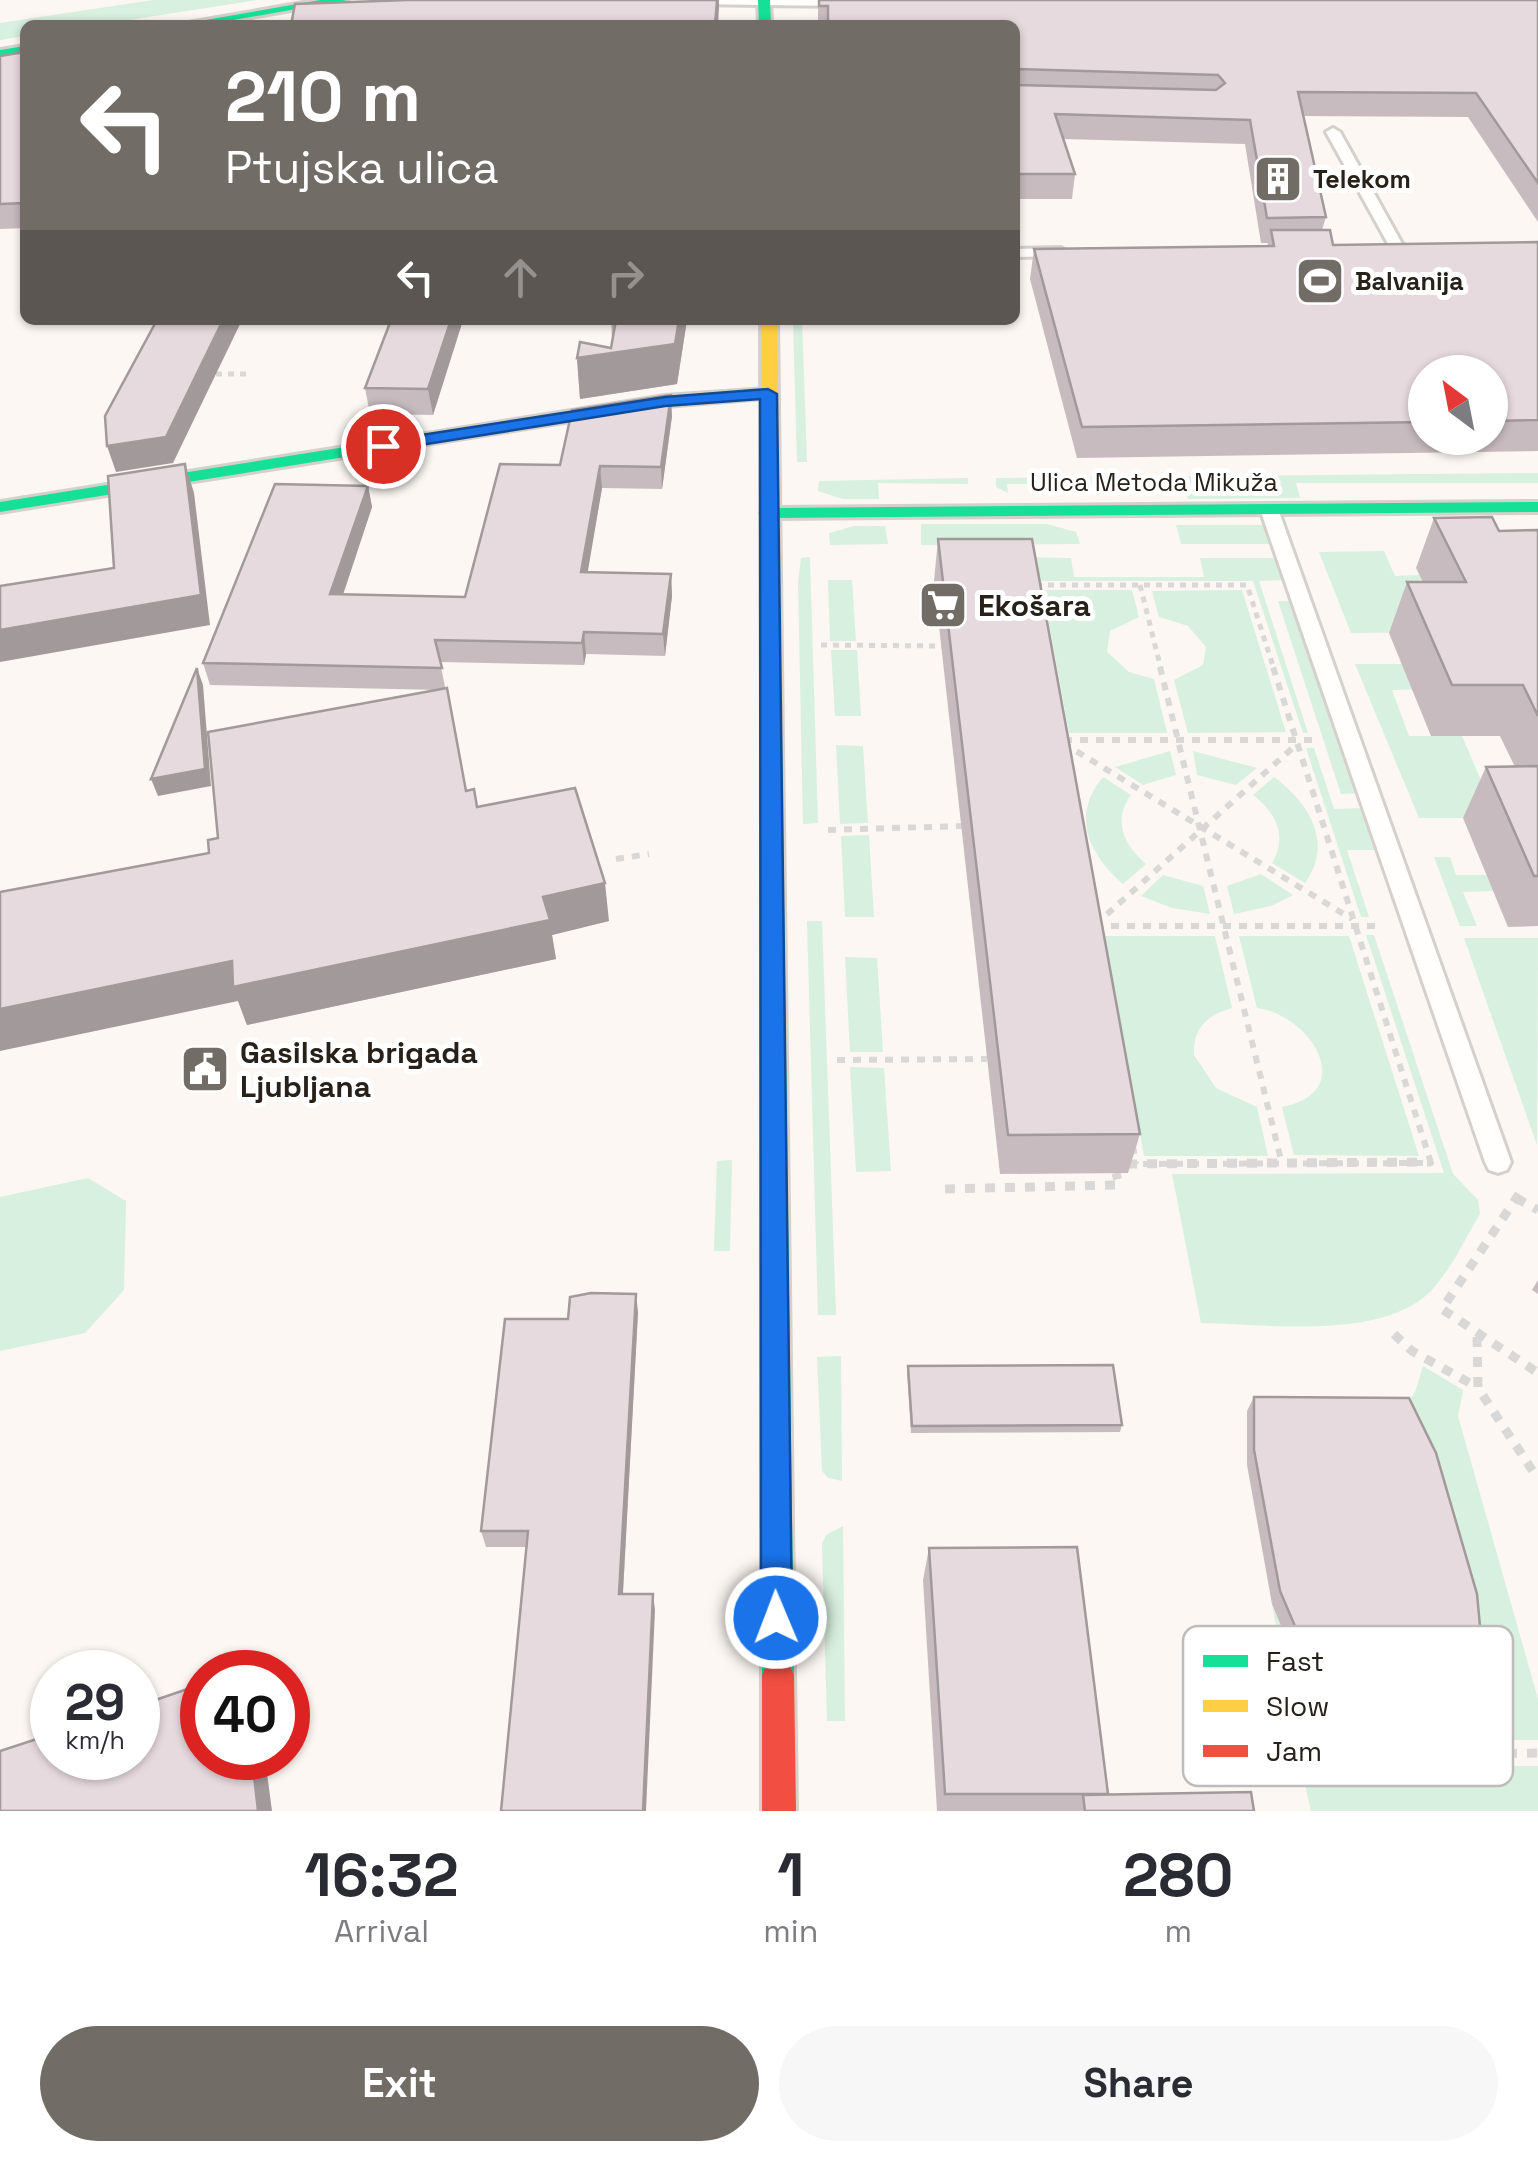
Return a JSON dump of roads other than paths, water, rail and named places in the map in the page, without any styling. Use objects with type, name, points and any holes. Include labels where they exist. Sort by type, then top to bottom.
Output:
[{"type":"street","points":[[215,20],[342,0]]},
{"type":"street","points":[[769,325],[779,1811]]},
{"type":"street","points":[[0,507],[646,404],[768,394]]},
{"type":"street","name":"Ulica Metoda Mikuža","points":[[770,512],[1538,507]]},
{"type":"lane","points":[[674,2],[765,9],[855,3]]},
{"type":"lane","points":[[1334,132],[1398,249]]},
{"type":"lane","points":[[1379,249],[1418,249]]},
{"type":"lane","points":[[1020,252],[1072,252]]},
{"type":"lane","points":[[1268,509],[1498,1162]]},
{"type":"place","name":"Telekom","points":[[1278,179]]},
{"type":"place","name":"Balvanija","points":[[1320,281]]},
{"type":"place","name":"Ekošara","points":[[943,605]]},
{"type":"place","name":"Gasilska brigada Ljubljana","points":[[205,1069]]}]
